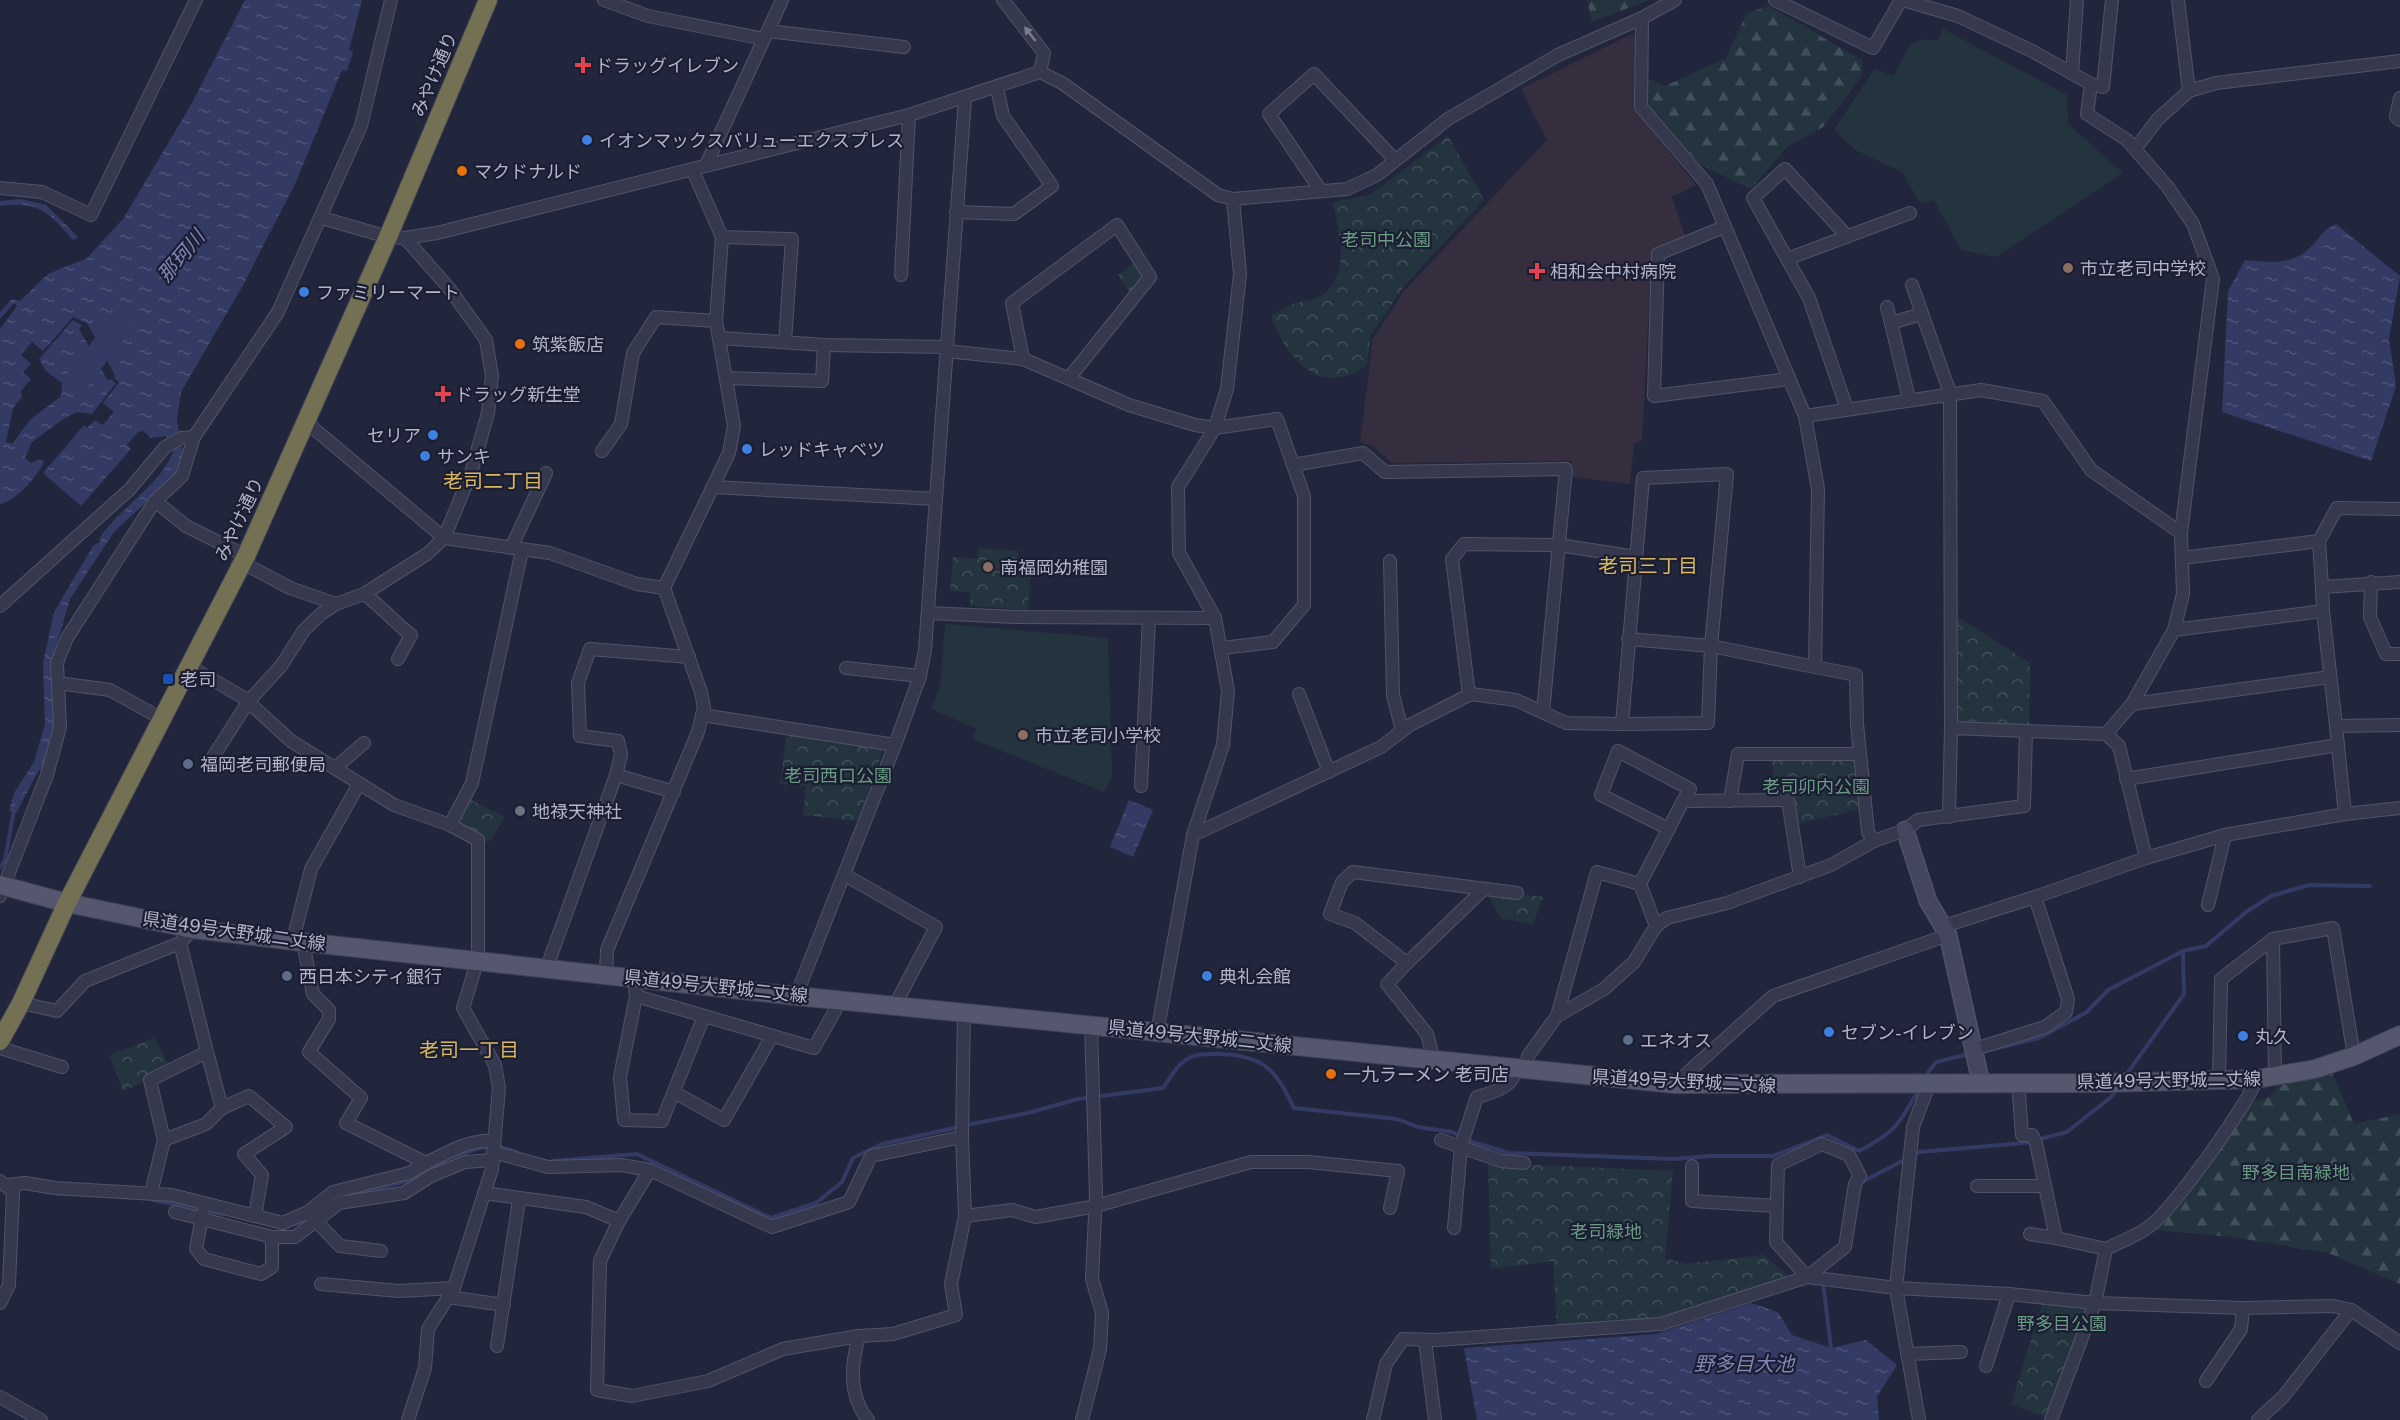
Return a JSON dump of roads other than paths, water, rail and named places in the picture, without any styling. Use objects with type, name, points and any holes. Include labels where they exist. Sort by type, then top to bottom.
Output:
[{"type":"highway","name":"みやけ通り","points":[[0,1041],[21,1003],[67,903],[244,560],[306,422],[397,237],[488,0]]},
{"type":"main road","name":"県道49号大野城二丈線","points":[[2,889],[193,929],[796,996],[1675,1084],[2127,1083],[2266,1078],[2315,1069],[2354,1056],[2400,1035]]},
{"type":"street","points":[[0,188],[42,192],[91,215],[196,0]]},
{"type":"street","points":[[2,889],[47,775],[60,727],[57,663],[67,638],[155,501],[182,476],[188,438],[278,312],[362,126],[391,0]]},
{"type":"street","points":[[604,0],[648,16],[766,35],[904,47]]},
{"type":"street","points":[[706,165],[782,0]]},
{"type":"street","points":[[1003,0],[1044,53],[1040,72]]},
{"type":"street","points":[[322,218],[397,237],[437,234],[909,115],[965,99],[1040,72],[1062,83],[1218,195],[1233,199],[1347,189],[1377,175],[1448,119],[1558,55],[1642,18],[1675,0]]},
{"type":"street","points":[[1775,0],[1873,48],[1902,0],[1958,16],[2091,84],[2103,87],[2112,0]]},
{"type":"street","points":[[2072,73],[2077,0]]},
{"type":"street","points":[[2178,0],[2189,91]]},
{"type":"street","points":[[1642,18],[1641,108],[1707,184],[1805,416],[1818,489],[1815,667]]},
{"type":"street","points":[[2135,149],[2157,119],[2189,91],[2216,83],[2400,61]]},
{"type":"street","points":[[1321,191],[1269,114],[1314,74],[1395,160]]},
{"type":"street","points":[[2091,84],[2087,114],[2127,140],[2167,186],[2193,224],[2213,279],[2181,533],[2183,594],[2174,630],[2132,704],[2106,734]]},
{"type":"street","points":[[956,212],[1014,214],[1052,186],[1003,116],[997,88]]},
{"type":"street","points":[[2400,98],[2396,117],[2400,120]]},
{"type":"street","points":[[796,996],[895,746],[920,676],[928,613],[965,99]]},
{"type":"street","points":[[901,275],[909,115]]},
{"type":"street","points":[[1847,237],[1785,169],[1753,198],[1809,298],[1847,410]]},
{"type":"street","points":[[606,974],[608,950],[674,792],[702,715],[701,692],[664,588],[712,487],[732,439],[734,426],[721,338],[716,321],[722,237],[693,171]]},
{"type":"street","points":[[1157,1033],[1193,835],[1222,745],[1228,691],[1215,618],[1179,553],[1178,487],[1215,428],[1227,389],[1240,274],[1233,199]]},
{"type":"street","points":[[1787,259],[1910,213]]},
{"type":"street","points":[[1023,359],[1012,303],[1117,225],[1150,278],[1069,378]]},
{"type":"street","points":[[1724,227],[1658,254],[1654,396],[1789,379]]},
{"type":"street","points":[[213,757],[248,702],[281,666],[304,630],[336,604],[364,594],[427,554],[444,538],[471,473],[488,413],[492,376],[486,340],[449,288],[397,237]]},
{"type":"street","points":[[722,237],[792,239],[785,342]]},
{"type":"street","points":[[1912,285],[1950,393],[1952,728],[1949,816]]},
{"type":"street","points":[[1887,307],[1909,399]]},
{"type":"street","points":[[1891,323],[1922,314]]},
{"type":"street","points":[[602,451],[621,424],[633,353],[656,317],[716,321]]},
{"type":"street","points":[[721,338],[824,345],[946,349],[1023,359],[1129,405],[1215,428],[1277,419],[1304,496],[1304,605],[1273,642],[1222,648]]},
{"type":"street","points":[[726,378],[822,381],[824,345]]},
{"type":"street","points":[[1805,416],[1981,390],[2043,400],[2091,470],[2181,533]]},
{"type":"street","points":[[306,422],[444,538],[550,553],[637,584],[664,588]]},
{"type":"street","points":[[0,606],[130,489],[165,447],[188,438]]},
{"type":"street","points":[[1293,465],[1363,453],[1385,472],[1566,469],[1543,712]]},
{"type":"street","points":[[450,825],[472,783],[517,549],[546,472]]},
{"type":"street","points":[[1193,835],[1381,747],[1402,731],[1469,694],[1516,699],[1566,723],[1622,724],[1708,723],[1711,646],[1726,474],[1643,478],[1622,724]]},
{"type":"street","points":[[712,487],[936,499]]},
{"type":"street","points":[[155,501],[186,526],[290,588],[336,604]]},
{"type":"street","points":[[2345,814],[2323,611],[2319,541],[2337,508],[2400,509]]},
{"type":"street","points":[[2182,558],[2319,541]]},
{"type":"street","points":[[1469,694],[1452,559],[1464,544],[1559,545],[1636,557]]},
{"type":"street","points":[[1390,561],[1393,695],[1402,731]]},
{"type":"street","points":[[2322,587],[2371,582],[2400,582]]},
{"type":"street","points":[[2371,582],[2370,617],[2386,654],[2400,654]]},
{"type":"street","points":[[364,594],[411,635],[398,658]]},
{"type":"street","points":[[2174,630],[2323,611]]},
{"type":"street","points":[[928,613],[1215,618]]},
{"type":"street","points":[[1141,786],[1149,618]]},
{"type":"street","points":[[1628,639],[1711,646],[1856,675],[1860,754],[1868,832],[1874,841]]},
{"type":"street","points":[[547,967],[616,775],[621,755],[618,741],[580,736],[578,684],[590,650],[689,657]]},
{"type":"street","points":[[189,666],[248,702],[291,741],[393,805],[450,825],[478,840],[478,959],[463,1008],[495,1065],[499,1088],[493,1151],[484,1193],[451,1292],[428,1329],[425,1368],[408,1420]]},
{"type":"street","points":[[846,668],[920,676]]},
{"type":"street","points":[[2132,704],[2330,676]]},
{"type":"street","points":[[58,683],[110,690],[162,719]]},
{"type":"street","points":[[1299,694],[1329,772]]},
{"type":"street","points":[[702,715],[895,746]]},
{"type":"street","points":[[2336,726],[2400,725]]},
{"type":"street","points":[[1952,728],[2106,734],[2119,746],[2146,858]]},
{"type":"street","points":[[1557,1016],[1604,989],[1634,962],[1656,926],[1667,918],[1727,903],[1831,865],[1874,841],[1905,830],[1918,820],[2024,806],[2026,730]]},
{"type":"street","points":[[335,768],[363,743]]},
{"type":"street","points":[[2126,779],[2338,746]]},
{"type":"street","points":[[1656,926],[1640,885],[1690,789],[1618,752],[1600,795],[1669,829]]},
{"type":"street","points":[[1730,801],[1738,754],[1860,754]]},
{"type":"street","points":[[616,775],[674,792]]},
{"type":"street","points":[[359,784],[311,869],[298,941],[313,994],[329,1010],[329,1019],[309,1052],[361,1098],[346,1123],[426,1162]]},
{"type":"street","points":[[1683,801],[1788,801],[1800,877]]},
{"type":"street","points":[[1675,1084],[1773,996],[2035,897],[2146,858],[2225,835],[2345,814],[2400,808]]},
{"type":"street","points":[[1905,830],[1928,901],[1946,931],[1982,1083]]},
{"type":"street","points":[[2208,905],[2225,835]]},
{"type":"street","points":[[1407,963],[1355,923],[1330,914],[1342,882],[1353,872],[1517,893]]},
{"type":"street","points":[[1454,1228],[1461,1146],[1477,1097],[1491,1094],[1508,1084],[1557,1016],[1597,872],[1640,885]]},
{"type":"street","points":[[845,875],[936,927],[894,1005]]},
{"type":"street","points":[[1434,1060],[1427,1034],[1387,984],[1484,889]]},
{"type":"street","points":[[1976,1055],[2045,1027],[2066,1011],[2068,999],[2035,897]]},
{"type":"street","points":[[2219,1081],[2221,979],[2272,939],[2333,928],[2354,1056]]},
{"type":"street","points":[[21,1003],[57,1011],[85,981],[180,943],[193,929]]},
{"type":"street","points":[[2030,1234],[2106,1249],[2149,1227],[2186,1185],[2266,1078],[2272,939]]},
{"type":"street","points":[[180,943],[222,1108]]},
{"type":"street","points":[[634,977],[636,996],[620,1077],[624,1120],[662,1121],[704,1016]]},
{"type":"street","points":[[636,996],[814,1048],[841,1000]]},
{"type":"street","points":[[650,1170],[619,1221],[600,1261],[597,1390],[632,1396],[708,1381],[783,1349],[859,1336],[893,1334],[956,1315],[951,1284],[964,1216],[962,1135],[964,1012]]},
{"type":"street","points":[[1082,1420],[1100,1349],[1102,1313],[1092,1278],[1096,1206],[1091,1025]]},
{"type":"street","points":[[674,1092],[723,1120],[772,1036]]},
{"type":"street","points":[[0,1048],[62,1067]]},
{"type":"street","points":[[151,1194],[164,1140],[150,1080],[207,1052]]},
{"type":"street","points":[[2018,1082],[2022,1135],[2034,1139],[2056,1238]]},
{"type":"street","points":[[1919,1420],[1896,1288],[1913,1127],[1921,1084]]},
{"type":"street","points":[[164,1140],[207,1124],[222,1108],[249,1096],[286,1127],[244,1154],[262,1175],[255,1216]]},
{"type":"street","points":[[4,1183],[172,1195],[203,1211],[272,1237],[295,1237],[333,1192],[409,1173],[454,1149],[484,1140],[493,1151],[548,1167],[621,1165],[650,1170],[772,1227],[849,1202],[871,1156],[962,1135]]},
{"type":"street","points":[[1441,1140],[1501,1161],[1524,1163]]},
{"type":"street","points":[[1373,1420],[1386,1364],[1403,1339],[1425,1340],[1661,1324],[1807,1277],[1845,1247],[1855,1184],[1860,1176],[1850,1155],[1822,1144],[1778,1165],[1776,1242],[1807,1277],[1896,1288],[2009,1294],[2095,1303],[2243,1308],[2333,1306],[2351,1310],[2400,1343]]},
{"type":"street","points":[[174,1212],[203,1211],[255,1216],[283,1223],[311,1217],[339,1203],[404,1193],[431,1176],[493,1151]]},
{"type":"street","points":[[964,1216],[1012,1210],[1036,1217],[1096,1206],[1251,1161],[1308,1162],[1398,1171],[1390,1208]]},
{"type":"street","points":[[1692,1167],[1692,1201],[1777,1206]]},
{"type":"street","points":[[0,1303],[9,1286],[13,1243],[14,1192],[4,1183]]},
{"type":"street","points":[[1977,1186],[2045,1186]]},
{"type":"street","points":[[484,1193],[519,1200],[586,1207],[619,1221]]},
{"type":"street","points":[[497,1346],[519,1200]]},
{"type":"street","points":[[203,1211],[196,1248],[204,1259],[261,1274],[272,1267],[272,1237]]},
{"type":"street","points":[[311,1217],[340,1246],[381,1251]]},
{"type":"street","points":[[2051,1420],[2095,1303],[2106,1249]]},
{"type":"street","points":[[321,1284],[399,1291],[451,1292],[504,1305]]},
{"type":"street","points":[[1986,1366],[2009,1294]]},
{"type":"street","points":[[2206,1381],[2241,1329],[2243,1308]]},
{"type":"street","points":[[2258,1420],[2283,1397],[2351,1310]]},
{"type":"street","points":[[859,1336],[851,1367],[858,1409],[868,1420]]},
{"type":"street","points":[[1425,1340],[1435,1420]]},
{"type":"street","points":[[1907,1354],[1961,1352]]},
{"type":"street","points":[[0,1397],[41,1420]]},
{"type":"water","points":[[245,0],[362,0],[349,50],[353,52],[347,71],[342,70],[296,182],[242,287],[181,392],[177,419],[181,447],[187,456],[181,470],[114,532],[70,599],[53,657],[57,724],[44,770],[39,770],[16,813],[9,811],[14,793],[34,762],[45,724],[43,663],[54,612],[93,546],[101,541],[99,539],[107,528],[150,485],[173,452],[166,436],[151,438],[143,431],[138,432],[127,445],[131,449],[81,506],[43,473],[84,425],[87,428],[95,420],[103,425],[114,412],[103,403],[119,382],[114,378],[115,375],[87,323],[73,317],[43,351],[32,342],[21,355],[31,364],[23,372],[31,379],[21,391],[22,397],[13,408],[6,442],[12,444],[30,420],[61,396],[62,383],[46,371],[39,359],[73,320],[82,325],[79,329],[108,381],[111,379],[116,383],[92,414],[77,412],[63,419],[32,442],[25,458],[31,463],[39,459],[44,461],[42,467],[19,493],[0,504],[0,329],[17,306],[14,303],[0,319],[0,312],[12,299],[20,301],[48,274],[87,258],[123,219],[192,103]]},
{"type":"water","points":[[21,199],[46,205],[78,237],[73,240],[57,222],[34,207],[0,206],[0,201]]},
{"type":"water","points":[[2336,224],[2400,276],[2389,339],[2396,386],[2371,461],[2222,412],[2228,291],[2245,260],[2281,261],[2297,257],[2312,246],[2324,231]]},
{"type":"water","points":[[1129,800],[1153,810],[1133,857],[1110,847]]},
{"type":"water","name":"野多目大池","points":[[1751,1303],[1778,1312],[1792,1335],[1831,1348],[1866,1340],[1897,1365],[1877,1397],[1879,1420],[1477,1420],[1464,1348],[1656,1334]]},
{"type":"waterway","name":"那珂川","points":[[75,383],[120,325]]},
{"type":"waterway","points":[[0,868],[5,860],[14,810]]},
{"type":"waterway","points":[[1982,1052],[2039,1038],[2087,1012],[2108,990],[2183,951],[2206,946],[2246,912],[2271,896],[2309,885],[2370,886]]},
{"type":"waterway","points":[[2124,1078],[2184,994],[2183,951]]},
{"type":"waterway","points":[[966,1125],[1028,1113],[1078,1099],[1163,1088],[1187,1059],[1209,1054],[1234,1055],[1257,1061],[1274,1074],[1294,1108],[1397,1119],[1418,1127],[1452,1132],[1472,1142],[1509,1153],[1674,1159],[1710,1156],[1773,1156],[1827,1135],[1859,1151],[1881,1138],[1895,1126],[1919,1089]]},
{"type":"waterway","points":[[1925,1077],[1936,1062],[1969,1054]]},
{"type":"waterway","points":[[1912,1156],[1919,1152],[2024,1143],[2067,1132],[2111,1097],[2117,1089]]},
{"type":"waterway","points":[[553,1161],[637,1154],[771,1218],[816,1203],[842,1182],[853,1158],[882,1144],[959,1127]]},
{"type":"waterway","points":[[331,1200],[415,1179],[449,1158],[480,1148],[500,1147],[517,1152]]},
{"type":"waterway","points":[[1862,1182],[1906,1159]]},
{"type":"waterway","points":[[40,1191],[62,1194]]},
{"type":"waterway","points":[[153,1200],[222,1214]]},
{"type":"waterway","points":[[294,1224],[304,1221],[308,1216]]},
{"type":"waterway","points":[[1823,1282],[1831,1348]]},
{"type":"place","name":"ドラッグイレブン","points":[[583,65]]},
{"type":"place","name":"イオンマックスバリューエクスプレス","points":[[587,140]]},
{"type":"place","name":"マクドナルド","points":[[462,171]]},
{"type":"place","name":"市立老司中学校","points":[[2068,268]]},
{"type":"place","name":"相和会中村病院","points":[[1537,271]]},
{"type":"place","name":"ファミリーマート","points":[[304,292]]},
{"type":"place","name":"筑紫飯店","points":[[520,344]]},
{"type":"place","name":"ドラッグ新生堂","points":[[443,394]]},
{"type":"place","name":"セリア","points":[[433,435]]},
{"type":"place","name":"レッドキャベツ","points":[[747,449]]},
{"type":"place","name":"サンキ","points":[[425,456]]},
{"type":"place","name":"南福岡幼稚園","points":[[988,567]]},
{"type":"place","name":"老司","points":[[168,679]]},
{"type":"place","name":"市立老司小学校","points":[[1023,735]]},
{"type":"place","name":"福岡老司郵便局","points":[[188,764]]},
{"type":"place","name":"地禄天神社","points":[[520,811]]},
{"type":"place","name":"西日本シティ銀行","points":[[287,976]]},
{"type":"place","name":"典礼会館","points":[[1207,976]]},
{"type":"place","name":"セブン-イレブン","points":[[1829,1032]]},
{"type":"place","name":"丸久","points":[[2243,1036]]},
{"type":"place","name":"エネオス","points":[[1628,1040]]},
{"type":"place","name":"一九ラーメン 老司店","points":[[1331,1074]]},
{"type":"district","name":"老司二丁目","points":[[493,481]]},
{"type":"district","name":"老司三丁目","points":[[1648,566]]},
{"type":"district","name":"老司一丁目","points":[[469,1050]]},
{"type":"park label","name":"老司中公園","points":[[1386,239]]},
{"type":"park label","name":"老司西口公園","points":[[838,775]]},
{"type":"park label","name":"老司卯内公園","points":[[1816,786]]},
{"type":"park label","name":"野多目南緑地","points":[[2296,1172]]},
{"type":"park label","name":"老司緑地","points":[[1606,1231]]},
{"type":"park label","name":"野多目公園","points":[[2062,1323]]}]
